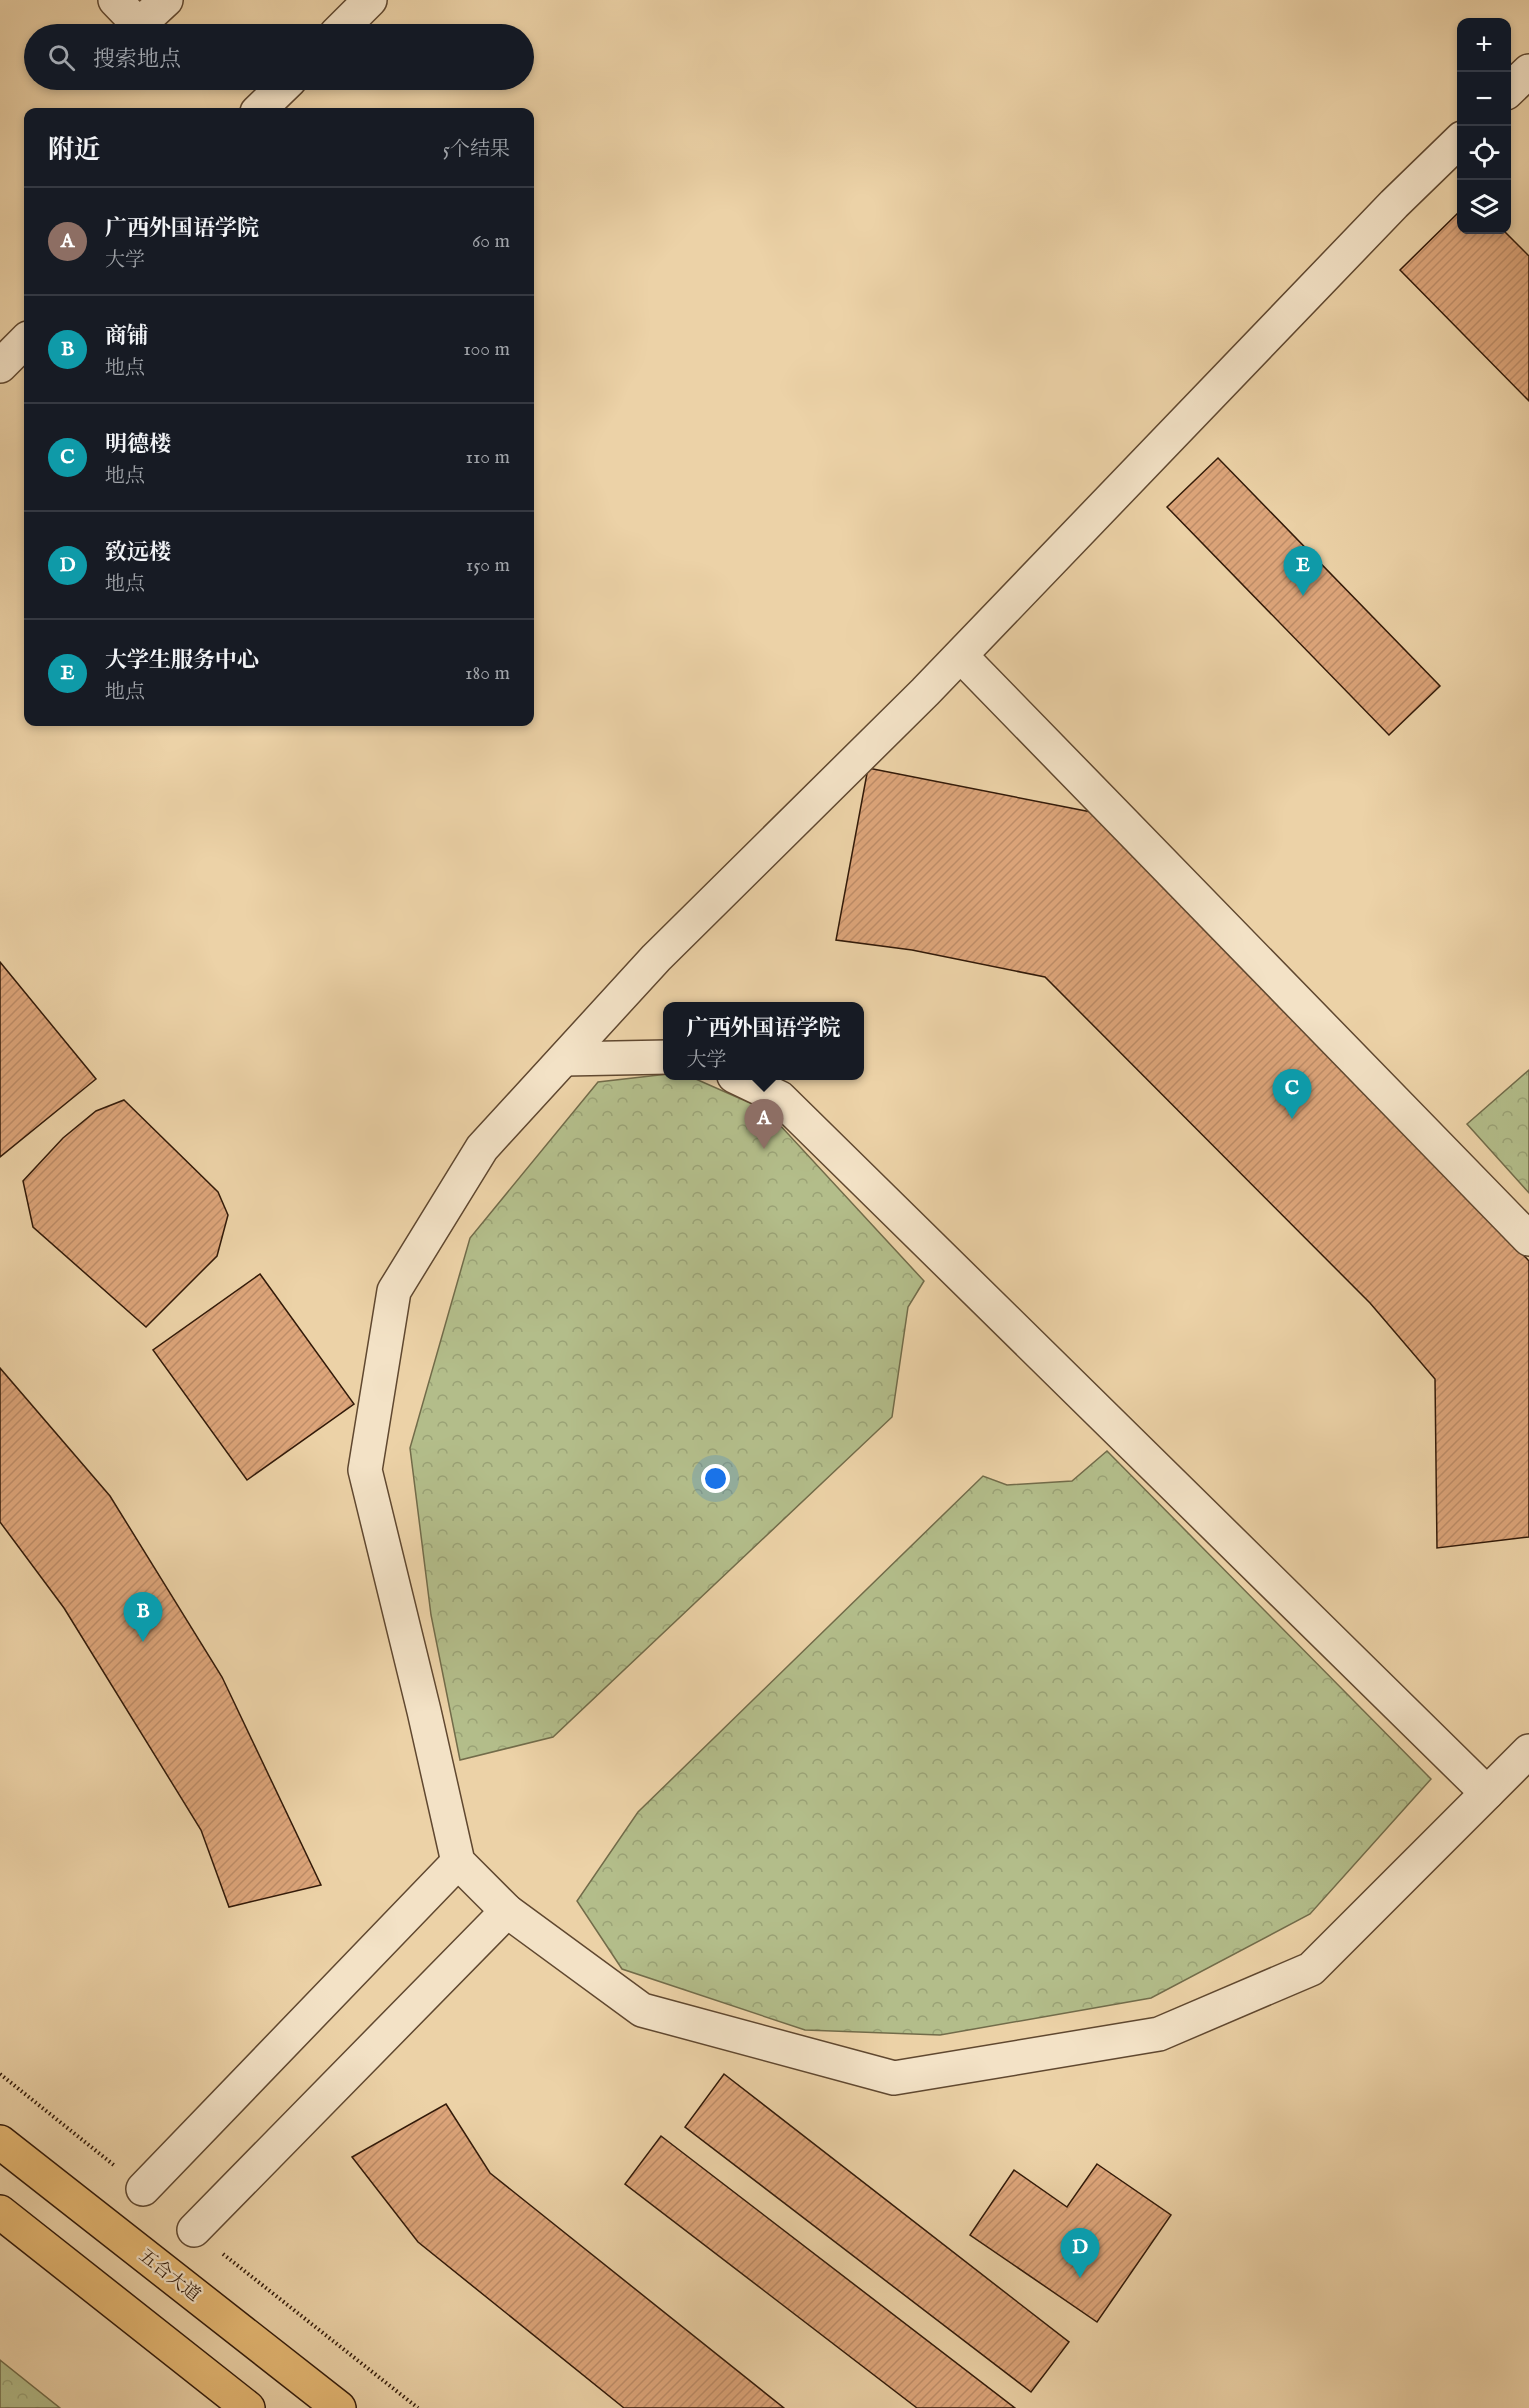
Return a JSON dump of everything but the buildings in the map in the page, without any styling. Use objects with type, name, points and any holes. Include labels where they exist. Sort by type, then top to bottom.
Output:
[{"type":"main road","name":"五合大道","points":[[0,2142],[339,2408]]},
{"type":"main road","points":[[0,2212],[248,2408]]},
{"type":"street","points":[[115,0],[139,24]]},
{"type":"street","points":[[141,24],[166,0]]},
{"type":"street","points":[[346,24],[370,0]]},
{"type":"street","points":[[1511,88],[1529,71]]},
{"type":"street","points":[[261,108],[280,90]]},
{"type":"street","points":[[1457,142],[961,656],[656,958],[482,1148],[394,1291],[364,1470],[424,1711],[458,1862],[507,1911],[642,2010],[894,2078],[1159,2034],[1311,1969],[1529,1751]]},
{"type":"street","points":[[0,366],[24,342]]},
{"type":"street","points":[[961,656],[1529,1239]]},
{"type":"street","points":[[564,1059],[663,1057]]},
{"type":"street","points":[[742,1080],[780,1098],[1487,1793]]},
{"type":"street","points":[[143,2189],[458,1862]]},
{"type":"street","points":[[194,2230],[507,1911]]},
{"type":"green space","points":[[1529,1070],[1529,1193],[1467,1124]]},
{"type":"green space","points":[[663,1075],[663,1080],[698,1080],[766,1110],[924,1281],[908,1307],[892,1417],[553,1737],[460,1760],[431,1615],[410,1448],[470,1238],[598,1082]]},
{"type":"green space","points":[[1107,1451],[1431,1779],[1310,1914],[1151,1998],[940,2035],[805,2030],[622,1969],[577,1901],[638,1812],[983,1476],[1007,1485],[1072,1481]]},
{"type":"green space","points":[[0,2360],[60,2408],[0,2408]]},
{"type":"place","name":"大学生服务中心","points":[[1303,596]]},
{"type":"place","name":"明德楼","points":[[1292,1119]]},
{"type":"place","name":"广西外国语学院","points":[[764,1149]]},
{"type":"place","name":"商铺","points":[[143,1642]]},
{"type":"place","name":"致远楼","points":[[1080,2278]]}]
